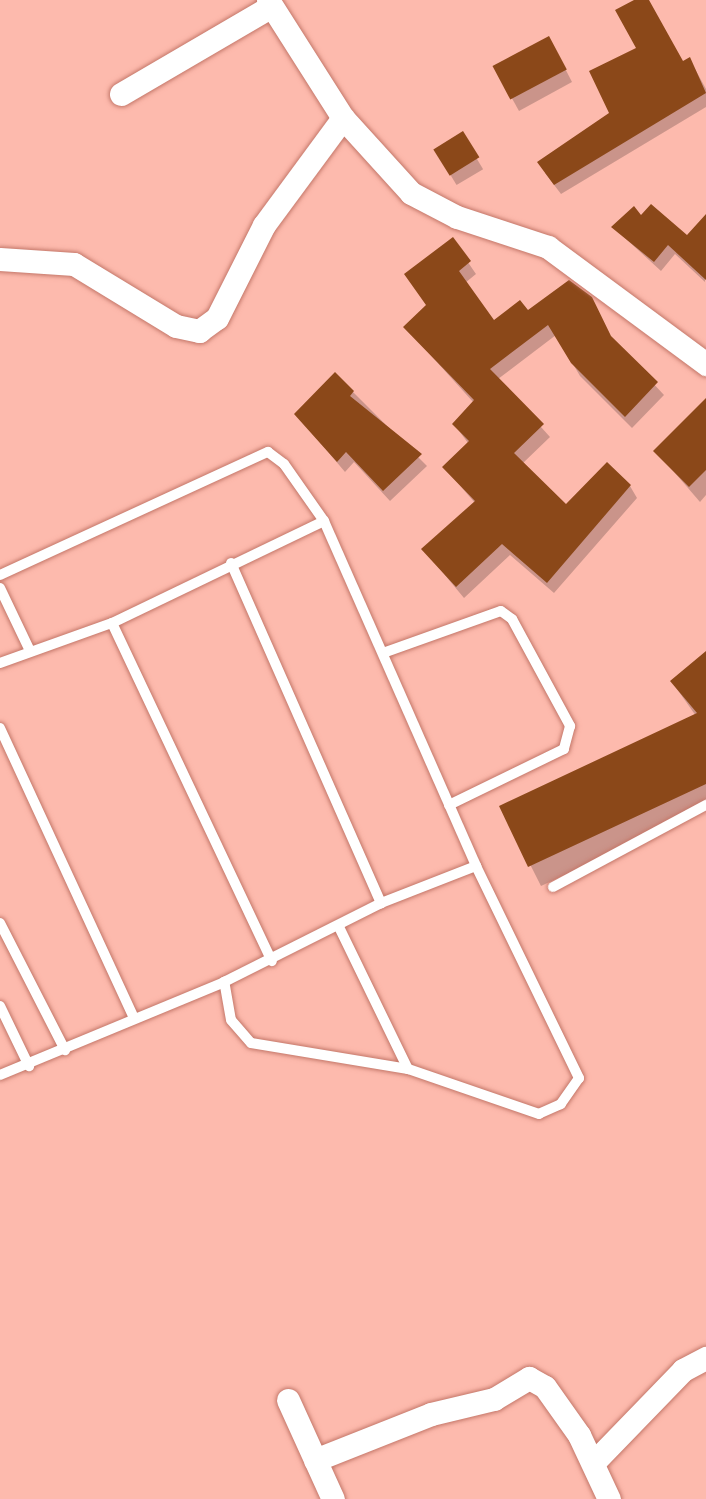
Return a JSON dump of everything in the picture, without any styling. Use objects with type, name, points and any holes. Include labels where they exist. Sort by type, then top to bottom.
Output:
[{"type":"street","points":[[121,94],[269,3],[343,118],[430,207],[548,247],[706,364]]},
{"type":"street","points":[[0,259],[74,264],[176,326],[200,331],[217,318],[264,225],[343,118]]},
{"type":"street","points":[[594,1462],[683,1370],[706,1358]]},
{"type":"street","points":[[315,1460],[431,1414],[494,1399],[529,1378],[545,1387],[594,1462],[610,1499]]},
{"type":"street","points":[[288,1400],[331,1498]]},
{"type":"lane","points":[[0,575],[268,452],[324,521],[476,866],[579,1078],[561,1104],[539,1114],[408,1069],[251,1043],[231,1020],[224,982]]},
{"type":"lane","points":[[0,663],[112,623],[231,562],[324,521]]},
{"type":"lane","points":[[231,562],[381,903]]},
{"type":"lane","points":[[0,588],[30,651]]},
{"type":"lane","points":[[383,653],[501,611],[512,619],[570,726],[564,749],[449,805]]},
{"type":"lane","points":[[112,623],[272,961]]},
{"type":"lane","points":[[0,728],[134,1018]]},
{"type":"lane","points":[[553,887],[706,805]]},
{"type":"lane","points":[[0,1075],[29,1066],[134,1018],[272,961],[381,903],[476,866]]},
{"type":"lane","points":[[0,923],[65,1050]]},
{"type":"lane","points":[[339,927],[408,1069]]},
{"type":"lane","points":[[0,1006],[29,1066]]},
{"type":"building","points":[[634,0],[649,0],[683,61],[690,57],[706,93],[554,185],[537,162],[609,113],[589,71],[636,48],[615,10]]},
{"type":"building","points":[[549,36],[567,70],[510,100],[492,66]]},
{"type":"building","points":[[463,131],[479,157],[450,176],[433,150]]},
{"type":"building","points":[[651,204],[687,235],[706,214],[706,280],[668,245],[654,262],[611,227],[634,206],[641,215]]},
{"type":"building","points":[[453,237],[471,261],[459,271],[494,320],[520,300],[528,310],[569,280],[592,297],[611,336],[658,382],[625,417],[571,363],[548,325],[490,369],[544,424],[514,453],[566,504],[607,462],[631,485],[547,583],[502,544],[456,587],[421,549],[475,501],[442,467],[469,441],[452,424],[474,400],[403,327],[426,305],[404,274]]},
{"type":"building","points":[[335,372],[354,391],[350,396],[422,454],[383,491],[346,452],[337,462],[294,414]]},
{"type":"building","points":[[706,398],[706,470],[689,487],[653,451]]},
{"type":"building","points":[[706,651],[706,784],[528,867],[499,806],[697,713],[670,681]]}]
